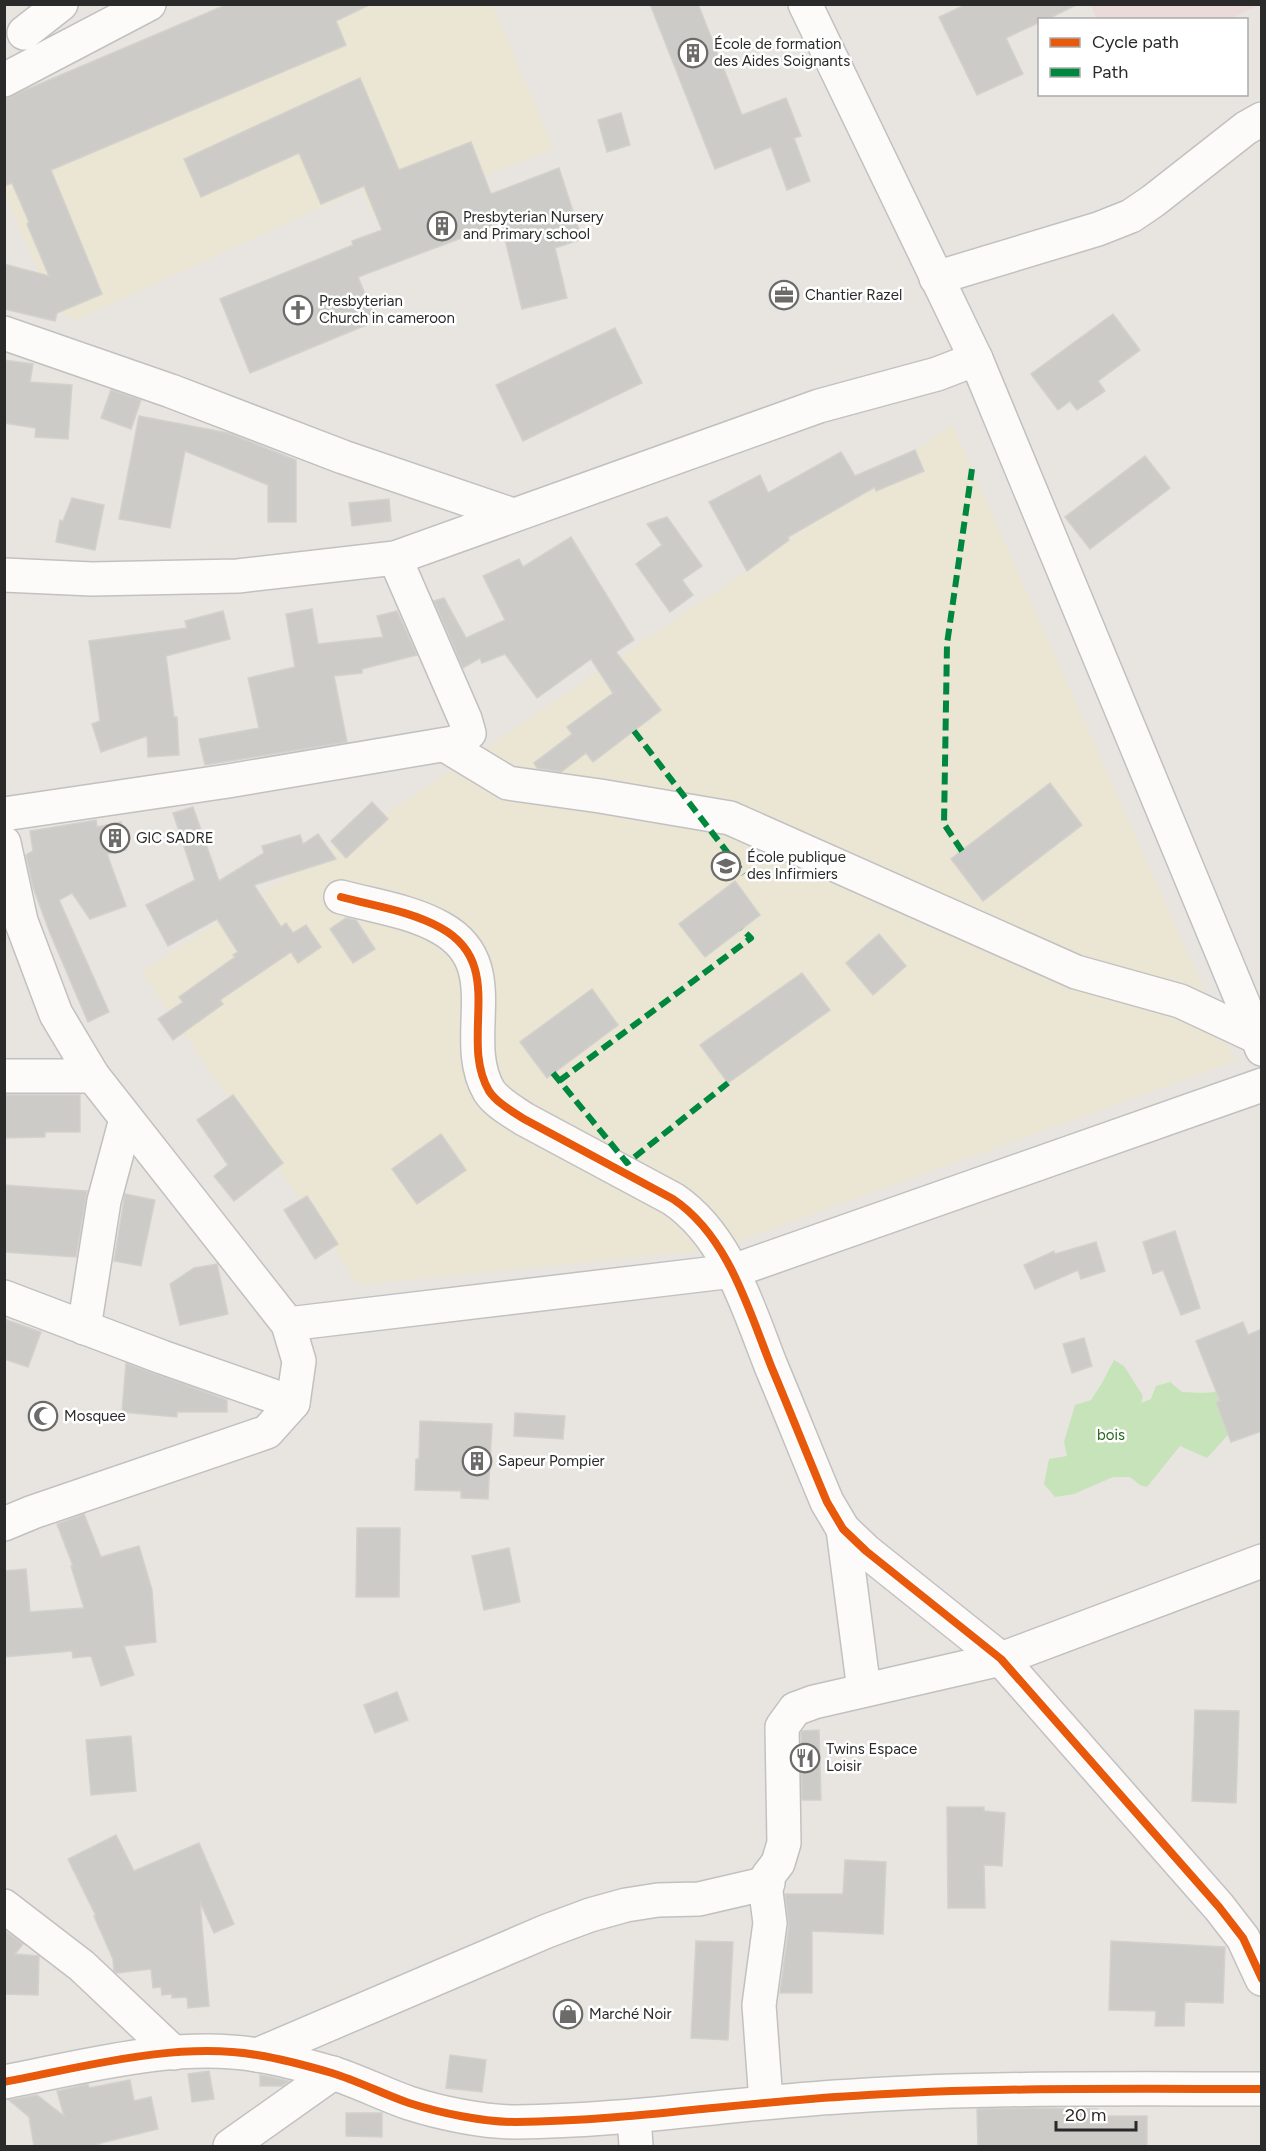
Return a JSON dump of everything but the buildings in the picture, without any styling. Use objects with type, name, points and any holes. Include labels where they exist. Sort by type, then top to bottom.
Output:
[{"type":"street","points":[[24,33],[61,4]]},
{"type":"street","points":[[4,80],[148,4]]},
{"type":"street","points":[[805,4],[976,359],[1259,1043]]},
{"type":"street","points":[[936,278],[1098,229],[1131,216],[1154,201],[1245,128],[1262,119]]},
{"type":"street","points":[[4,333],[171,391],[343,457],[513,515]]},
{"type":"street","points":[[4,575],[92,579],[238,576],[395,558],[819,406],[937,374],[976,359]]},
{"type":"street","points":[[4,813],[228,781],[459,742],[469,733],[465,719],[395,558]]},
{"type":"street","points":[[445,744],[508,783],[730,818],[1076,972],[1180,1001],[1259,1043]]},
{"type":"street","points":[[4,843],[21,921],[56,1014],[93,1076],[288,1324],[299,1361],[293,1403],[267,1432],[4,1524]]},
{"type":"street","points":[[341,897],[418,917],[443,928],[461,943],[474,963],[479,985],[477,1033],[481,1069],[489,1091],[503,1106],[689,1210],[705,1229],[733,1271],[826,1502],[843,1529],[866,1551],[1001,1659],[1220,1907],[1243,1938],[1262,1980]]},
{"type":"street","points":[[4,1076],[93,1076]]},
{"type":"street","points":[[288,1324],[733,1271],[1262,1085]]},
{"type":"street","points":[[84,1328],[104,1201],[126,1119]]},
{"type":"street","points":[[4,1297],[293,1403]]},
{"type":"street","points":[[843,1529],[864,1690]]},
{"type":"street","points":[[766,2102],[759,2006],[770,1923],[766,1892],[768,1876],[778,1863],[784,1843],[782,1727],[795,1709],[814,1702],[1001,1659],[1262,1561]]},
{"type":"street","points":[[257,2055],[547,1931],[590,1915],[626,1905],[658,1900],[699,1899],[768,1883]]},
{"type":"street","points":[[4,1906],[82,1966],[174,2053]]},
{"type":"street","points":[[4,2082],[132,2058],[209,2051],[257,2055],[333,2073],[409,2103],[459,2115],[513,2122],[635,2131],[766,2102],[854,2096],[1047,2089],[1262,2088]]},
{"type":"street","points":[[230,2146],[333,2073]]},
{"type":"shaded area","points":[[492,4],[554,149],[375,220],[361,189],[76,320],[56,312],[5,194],[4,125],[274,5]]},
{"type":"shaded area","points":[[1090,5],[1259,5],[1232,18],[1096,18]]},
{"type":"shaded area","name":"École publique des Infirmiers","points":[[952,424],[1236,1061],[714,1250],[359,1285],[141,972],[466,761],[747,571]]},
{"type":"green space","name":"bois","points":[[1114,1360],[1124,1366],[1143,1396],[1141,1403],[1151,1399],[1156,1386],[1170,1382],[1182,1392],[1227,1391],[1237,1425],[1207,1458],[1180,1446],[1147,1487],[1140,1485],[1130,1477],[1113,1477],[1074,1494],[1055,1497],[1044,1484],[1049,1459],[1067,1456],[1064,1442],[1075,1405],[1091,1400]]},
{"type":"marked path","points":[[962,851],[944,824],[947,644],[972,469]]},
{"type":"marked path","points":[[634,731],[744,874]]},
{"type":"marked path","points":[[559,1081],[751,938],[742,929]]},
{"type":"marked path","points":[[553,1073],[627,1163],[728,1083]]},
{"type":"cycle path","points":[[341,897],[417,917],[441,928],[461,943],[472,962],[477,982],[478,1048],[481,1070],[492,1095],[524,1119],[673,1199],[692,1214],[722,1253],[734,1275],[827,1502],[843,1529],[866,1551],[1001,1659],[1219,1907],[1243,1938],[1262,1979]]},
{"type":"cycle path","points":[[4,2082],[162,2053],[226,2052],[266,2057],[323,2070],[409,2103],[476,2119],[503,2122],[643,2115],[811,2099],[904,2093],[1057,2089],[1262,2089]]},
{"type":"place","name":"École de formation des Aides Soignants","points":[[693,53]]},
{"type":"place","name":"Presbyterian Nursery and Primary school","points":[[442,226]]},
{"type":"place","name":"Chantier Razel","points":[[784,295]]},
{"type":"place","name":"Presbyterian Church in cameroon","points":[[298,310]]},
{"type":"place","name":"GIC SADRE","points":[[115,838]]},
{"type":"place","name":"École publique des Infirmiers","points":[[726,866]]},
{"type":"place","name":"Mosquee","points":[[43,1416]]},
{"type":"place","name":"Sapeur Pompier","points":[[477,1461]]},
{"type":"place","name":"Twins Espace Loisir","points":[[805,1758]]},
{"type":"place","name":"Marché Noir","points":[[568,2014]]}]
